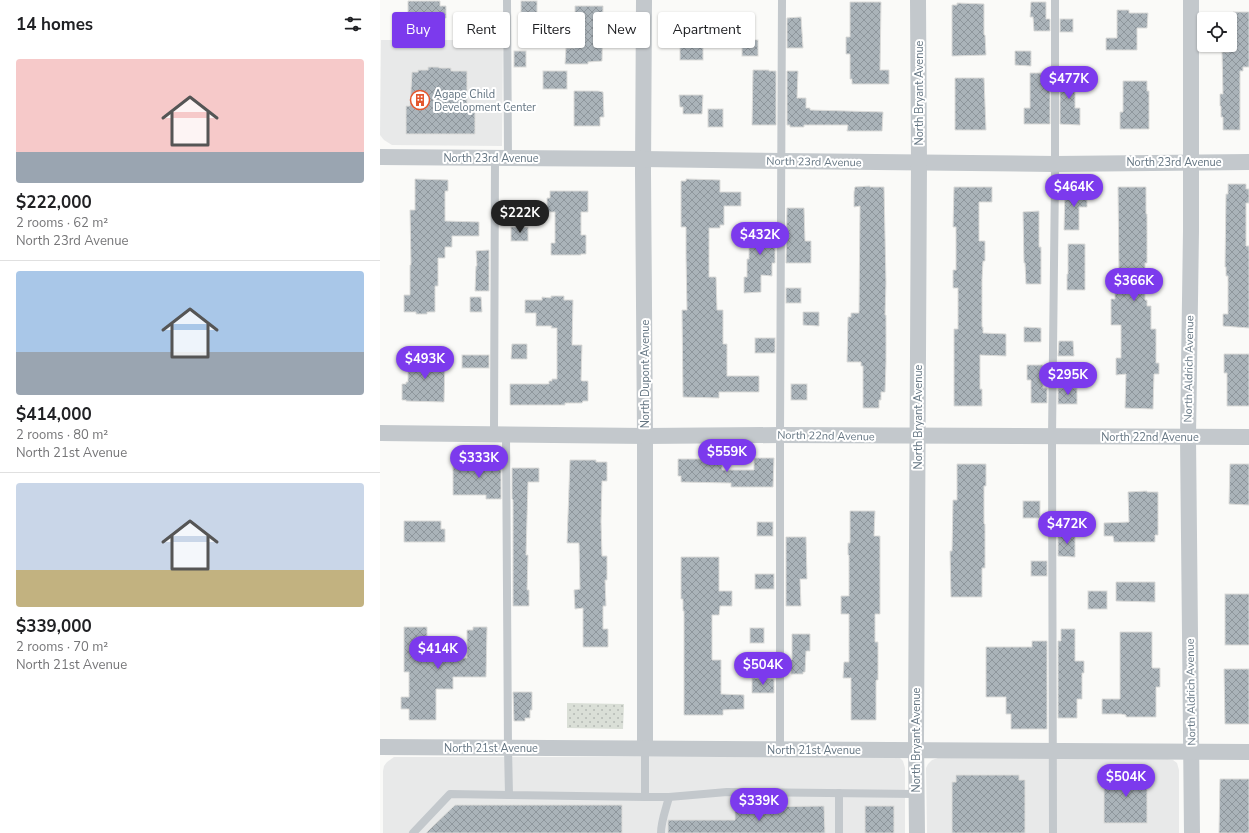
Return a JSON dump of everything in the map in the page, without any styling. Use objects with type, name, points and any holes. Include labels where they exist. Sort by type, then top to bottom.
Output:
[{"type":"street","name":"North Dupont Avenue","points":[[644,0],[644,749]]},
{"type":"street","name":"North Bryant Avenue","points":[[917,833],[918,0]]},
{"type":"street","name":"North Aldrich Avenue","points":[[1191,0],[1191,231],[1188,437],[1192,833]]},
{"type":"street","name":"North 23rd Avenue","points":[[380,157],[1055,164],[1249,162]]},
{"type":"street","name":"North 22nd Avenue","points":[[380,432],[645,436],[780,435],[1249,437]]},
{"type":"street","name":"North 21st Avenue","points":[[380,747],[1249,752]]},
{"type":"lane","points":[[507,0],[501,158],[500,433],[509,795]]},
{"type":"lane","points":[[780,750],[782,0]]},
{"type":"lane","points":[[1053,833],[1052,437],[1055,0]]},
{"type":"lane","points":[[644,749],[645,797]]},
{"type":"lane","points":[[413,833],[450,794],[645,797],[669,797],[727,792],[916,794]]},
{"type":"lane","points":[[839,793],[839,833]]},
{"type":"lane","points":[[660,833],[661,824],[669,797]]},
{"type":"shaded area","points":[[381,40],[392,40],[392,48],[445,48],[445,40],[453,40],[453,48],[503,48],[502,146],[392,145],[384,140],[380,135]]},
{"type":"shaded area","points":[[567,703],[624,704],[623,729],[567,728]]},
{"type":"shaded area","points":[[394,757],[899,757],[903,761],[905,768],[905,833],[383,833],[383,771],[387,762]]},
{"type":"shaded area","points":[[938,758],[1173,760],[1177,763],[1179,770],[1179,833],[927,833],[926,768],[932,760]]},
{"type":"building","points":[[408,1],[440,1],[440,6],[446,6],[446,18],[445,12],[408,12]]},
{"type":"building","points":[[521,1],[537,1],[537,12],[521,12]]},
{"type":"building","points":[[850,2],[881,2],[880,70],[889,70],[889,84],[852,84],[852,79],[850,79],[850,54],[846,54],[846,37],[850,37]]},
{"type":"building","points":[[1031,2],[1046,2],[1046,19],[1050,19],[1050,31],[1034,31],[1033,17],[1030,17]]},
{"type":"building","points":[[957,3],[984,4],[984,35],[986,55],[952,56],[952,5],[957,5]]},
{"type":"building","points":[[575,6],[603,6],[603,12],[593,12],[593,48],[602,48],[602,61],[588,62],[588,64],[565,64],[566,48],[585,48],[585,12],[575,12]]},
{"type":"building","points":[[1117,10],[1129,10],[1129,13],[1148,13],[1147,28],[1137,28],[1137,50],[1106,50],[1106,38],[1117,38]]},
{"type":"building","points":[[1237,12],[1249,12],[1249,67],[1243,67],[1243,71],[1240,71],[1240,130],[1223,130],[1223,117],[1221,117],[1220,106],[1220,94],[1223,94],[1222,52],[1237,52]]},
{"type":"building","points":[[801,17],[803,48],[787,48],[787,18]]},
{"type":"building","points":[[1060,19],[1073,19],[1073,32],[1060,32]]},
{"type":"building","points":[[755,40],[758,40],[758,56],[742,56],[742,48],[755,48]]},
{"type":"building","points":[[680,48],[703,48],[703,60],[680,60]]},
{"type":"building","points":[[514,51],[526,51],[526,67],[514,67]]},
{"type":"building","points":[[1015,51],[1031,51],[1031,66],[1015,65]]},
{"type":"building","name":"Agape Child Development Center","points":[[428,67],[451,68],[451,71],[467,71],[467,106],[475,106],[475,134],[406,134],[406,106],[410,106],[412,72],[418,72],[418,70],[428,70]]},
{"type":"building","points":[[753,70],[776,71],[776,125],[752,125]]},
{"type":"building","points":[[543,71],[567,71],[567,89],[543,89]]},
{"type":"building","points":[[787,71],[798,71],[797,98],[806,98],[806,108],[810,108],[810,110],[883,112],[882,131],[847,131],[848,125],[804,125],[804,127],[790,127],[790,125],[787,125]]},
{"type":"building","points":[[1030,73],[1050,73],[1050,124],[1024,124],[1024,108],[1030,108]]},
{"type":"building","points":[[1060,73],[1075,73],[1075,108],[1080,108],[1080,125],[1060,124]]},
{"type":"building","points":[[955,78],[984,78],[986,130],[955,130]]},
{"type":"building","points":[[1123,81],[1147,81],[1147,91],[1149,91],[1149,129],[1120,129],[1120,112],[1123,112]]},
{"type":"building","points":[[574,91],[603,92],[604,117],[600,117],[600,126],[574,126]]},
{"type":"building","points":[[679,95],[703,95],[702,114],[683,114],[683,107],[680,107]]},
{"type":"building","points":[[708,109],[723,109],[723,127],[708,127]]},
{"type":"building","points":[[415,179],[448,180],[448,191],[445,191],[445,221],[479,222],[479,236],[452,236],[452,247],[445,247],[445,258],[438,258],[438,286],[435,286],[435,312],[427,312],[427,314],[404,312],[404,295],[410,295],[410,210],[415,210]]},
{"type":"building","points":[[686,179],[720,180],[720,192],[741,192],[741,206],[724,206],[724,225],[720,225],[720,228],[709,228],[709,277],[716,277],[717,310],[723,310],[723,344],[727,344],[727,376],[759,376],[759,392],[719,392],[719,398],[683,397],[682,310],[687,310],[686,227],[681,227],[681,181],[686,181]]},
{"type":"building","points":[[1228,184],[1246,184],[1246,189],[1249,189],[1249,203],[1246,203],[1246,246],[1249,246],[1249,328],[1223,326],[1223,314],[1228,314],[1228,276],[1226,276],[1225,267],[1226,194],[1228,194]]},
{"type":"building","points":[[855,187],[884,187],[886,362],[885,392],[881,392],[879,408],[863,408],[863,366],[861,366],[861,362],[847,362],[848,317],[851,317],[851,313],[859,313],[860,206],[854,207],[854,192]]},
{"type":"building","points":[[954,187],[992,187],[992,202],[979,202],[979,241],[985,241],[985,261],[983,261],[982,279],[982,327],[983,333],[1006,334],[1006,356],[980,355],[980,389],[982,389],[982,406],[954,406],[954,329],[958,329],[958,288],[953,288],[953,270],[956,270],[956,227],[953,227]]},
{"type":"building","points":[[1118,187],[1146,187],[1147,263],[1145,263],[1145,300],[1147,300],[1147,306],[1151,306],[1151,329],[1156,329],[1156,363],[1159,363],[1159,374],[1154,374],[1153,409],[1125,408],[1126,374],[1116,375],[1116,358],[1121,358],[1121,325],[1111,325],[1111,299],[1115,299],[1115,273],[1119,273]]},
{"type":"building","points":[[1065,190],[1087,190],[1087,207],[1079,207],[1079,230],[1064,230]]},
{"type":"building","points":[[550,191],[588,191],[588,212],[581,212],[581,235],[586,235],[586,254],[551,255],[551,243],[555,243],[555,212],[547,212],[547,198],[550,198]]},
{"type":"building","points":[[502,204],[522,205],[522,220],[502,220]]},
{"type":"building","points":[[787,208],[804,208],[805,241],[811,241],[811,263],[786,263]]},
{"type":"building","points":[[1039,211],[1041,284],[1026,284],[1023,212]]},
{"type":"building","points":[[749,225],[775,225],[775,263],[772,263],[772,276],[761,275],[761,292],[744,293],[744,277],[747,277],[747,259],[749,259]]},
{"type":"building","points":[[511,227],[528,227],[528,241],[511,241]]},
{"type":"building","points":[[1068,244],[1085,244],[1085,290],[1067,290]]},
{"type":"building","points":[[489,250],[489,291],[475,291],[477,266],[476,251]]},
{"type":"building","points":[[786,288],[801,288],[801,303],[786,303]]},
{"type":"building","points":[[551,296],[564,296],[564,300],[573,300],[572,345],[582,345],[581,380],[588,381],[588,401],[583,401],[582,403],[565,403],[565,405],[510,405],[510,384],[549,384],[549,381],[552,381],[552,379],[557,379],[557,328],[551,328],[552,326],[536,326],[536,313],[525,313],[525,300],[542,300],[542,297],[551,298]]},
{"type":"building","points":[[470,297],[481,297],[482,312],[470,312]]},
{"type":"building","points":[[803,312],[819,312],[819,326],[803,325]]},
{"type":"building","points":[[1024,327],[1041,328],[1041,342],[1024,342]]},
{"type":"building","points":[[755,338],[775,338],[775,353],[755,353]]},
{"type":"building","points":[[1059,341],[1073,341],[1074,356],[1058,356]]},
{"type":"building","points":[[512,344],[527,344],[527,359],[511,359]]},
{"type":"building","points":[[1224,354],[1249,354],[1249,406],[1227,406],[1227,373],[1224,373]]},
{"type":"building","points":[[462,355],[489,355],[489,368],[462,368]]},
{"type":"building","points":[[408,357],[445,357],[444,402],[402,400],[402,384],[406,384],[406,382],[408,382]]},
{"type":"building","points":[[1027,365],[1043,365],[1043,388],[1047,388],[1047,403],[1031,403],[1031,380],[1027,380]]},
{"type":"building","points":[[791,384],[807,384],[807,400],[791,400]]},
{"type":"building","points":[[1058,388],[1077,388],[1077,404],[1058,404]]},
{"type":"building","points":[[486,456],[501,456],[501,499],[486,499],[486,495],[453,495],[453,464],[486,464]]},
{"type":"building","points":[[754,458],[774,458],[773,487],[731,487],[731,483],[681,482],[681,476],[678,476],[678,459],[722,459],[722,470],[754,470]]},
{"type":"building","points":[[570,460],[596,460],[596,462],[607,462],[607,481],[602,481],[601,522],[602,556],[607,556],[607,580],[605,580],[606,606],[603,606],[603,629],[608,629],[608,647],[583,647],[583,608],[575,609],[574,590],[580,589],[579,543],[567,543]]},
{"type":"building","points":[[957,464],[986,464],[986,486],[984,486],[985,568],[982,568],[982,597],[951,597],[950,551],[952,551],[953,500],[957,500]]},
{"type":"building","points":[[1230,464],[1249,464],[1249,505],[1229,504]]},
{"type":"building","points":[[512,468],[539,468],[539,482],[528,482],[526,555],[528,555],[527,590],[529,590],[529,606],[513,606]]},
{"type":"building","points":[[1128,492],[1158,492],[1158,535],[1155,535],[1155,542],[1114,542],[1113,536],[1104,536],[1104,523],[1129,522]]},
{"type":"building","points":[[1023,501],[1040,501],[1040,518],[1023,518]]},
{"type":"building","points":[[850,511],[875,511],[874,536],[880,536],[880,614],[875,614],[875,642],[878,642],[876,720],[851,720],[851,678],[843,678],[844,662],[849,662],[849,614],[841,614],[841,596],[849,596],[848,543],[850,543]]},
{"type":"building","points":[[404,521],[441,521],[441,529],[445,529],[445,542],[404,542]]},
{"type":"building","points":[[757,522],[773,522],[773,536],[757,536]]},
{"type":"building","points":[[1058,534],[1075,534],[1075,557],[1058,556]]},
{"type":"building","points":[[786,537],[806,537],[807,579],[800,579],[801,606],[786,606]]},
{"type":"building","points":[[681,557],[719,557],[719,591],[732,591],[732,606],[720,606],[719,615],[712,615],[712,660],[721,660],[721,694],[744,695],[744,709],[723,710],[723,715],[684,715],[684,611],[683,599],[681,599]]},
{"type":"building","points":[[1031,561],[1047,561],[1047,576],[1031,576]]},
{"type":"building","points":[[755,574],[774,574],[774,589],[755,589]]},
{"type":"building","points":[[1116,582],[1155,582],[1155,602],[1116,601]]},
{"type":"building","points":[[1088,591],[1107,591],[1107,609],[1088,609]]},
{"type":"building","points":[[1225,594],[1249,594],[1249,645],[1225,645]]},
{"type":"building","points":[[404,627],[427,627],[427,658],[467,658],[467,630],[473,630],[473,627],[487,627],[486,677],[453,677],[453,689],[436,689],[436,720],[409,720],[409,709],[401,709],[401,697],[409,697],[409,672],[404,672]]},
{"type":"building","points":[[750,628],[764,628],[764,643],[750,643]]},
{"type":"building","points":[[1061,629],[1075,629],[1075,661],[1084,661],[1084,673],[1082,673],[1082,699],[1077,699],[1077,718],[1058,718],[1058,641],[1061,641]]},
{"type":"building","points":[[1120,632],[1152,632],[1152,668],[1160,668],[1160,687],[1156,687],[1156,717],[1126,717],[1126,715],[1121,714],[1102,714],[1102,699],[1120,699]]},
{"type":"building","points":[[792,634],[810,634],[810,651],[806,651],[805,672],[803,672],[803,674],[791,674],[791,671],[786,670],[786,660],[792,660]]},
{"type":"building","points":[[1032,641],[1047,641],[1047,729],[1011,729],[1011,714],[1006,714],[1006,697],[986,697],[986,647],[1032,647]]},
{"type":"building","points":[[1224,669],[1249,669],[1249,724],[1225,724]]},
{"type":"building","points":[[752,678],[774,679],[774,693],[752,693]]},
{"type":"building","points":[[513,692],[532,692],[532,710],[530,710],[530,718],[525,718],[525,721],[514,721]]},
{"type":"building","points":[[1104,773],[1147,773],[1147,823],[1104,823]]},
{"type":"building","points":[[956,775],[1019,775],[1019,780],[1025,780],[1025,833],[952,833],[952,782],[956,782]]},
{"type":"building","points":[[1220,779],[1249,779],[1249,833],[1219,833]]},
{"type":"building","points":[[455,805],[622,805],[622,833],[426,833]]},
{"type":"building","points":[[824,806],[825,833],[668,833],[668,820],[735,820],[735,807]]},
{"type":"building","points":[[865,806],[894,806],[894,833],[865,833]]},
{"type":"place","name":"Agape Child Development Center","points":[[420,100]]}]
